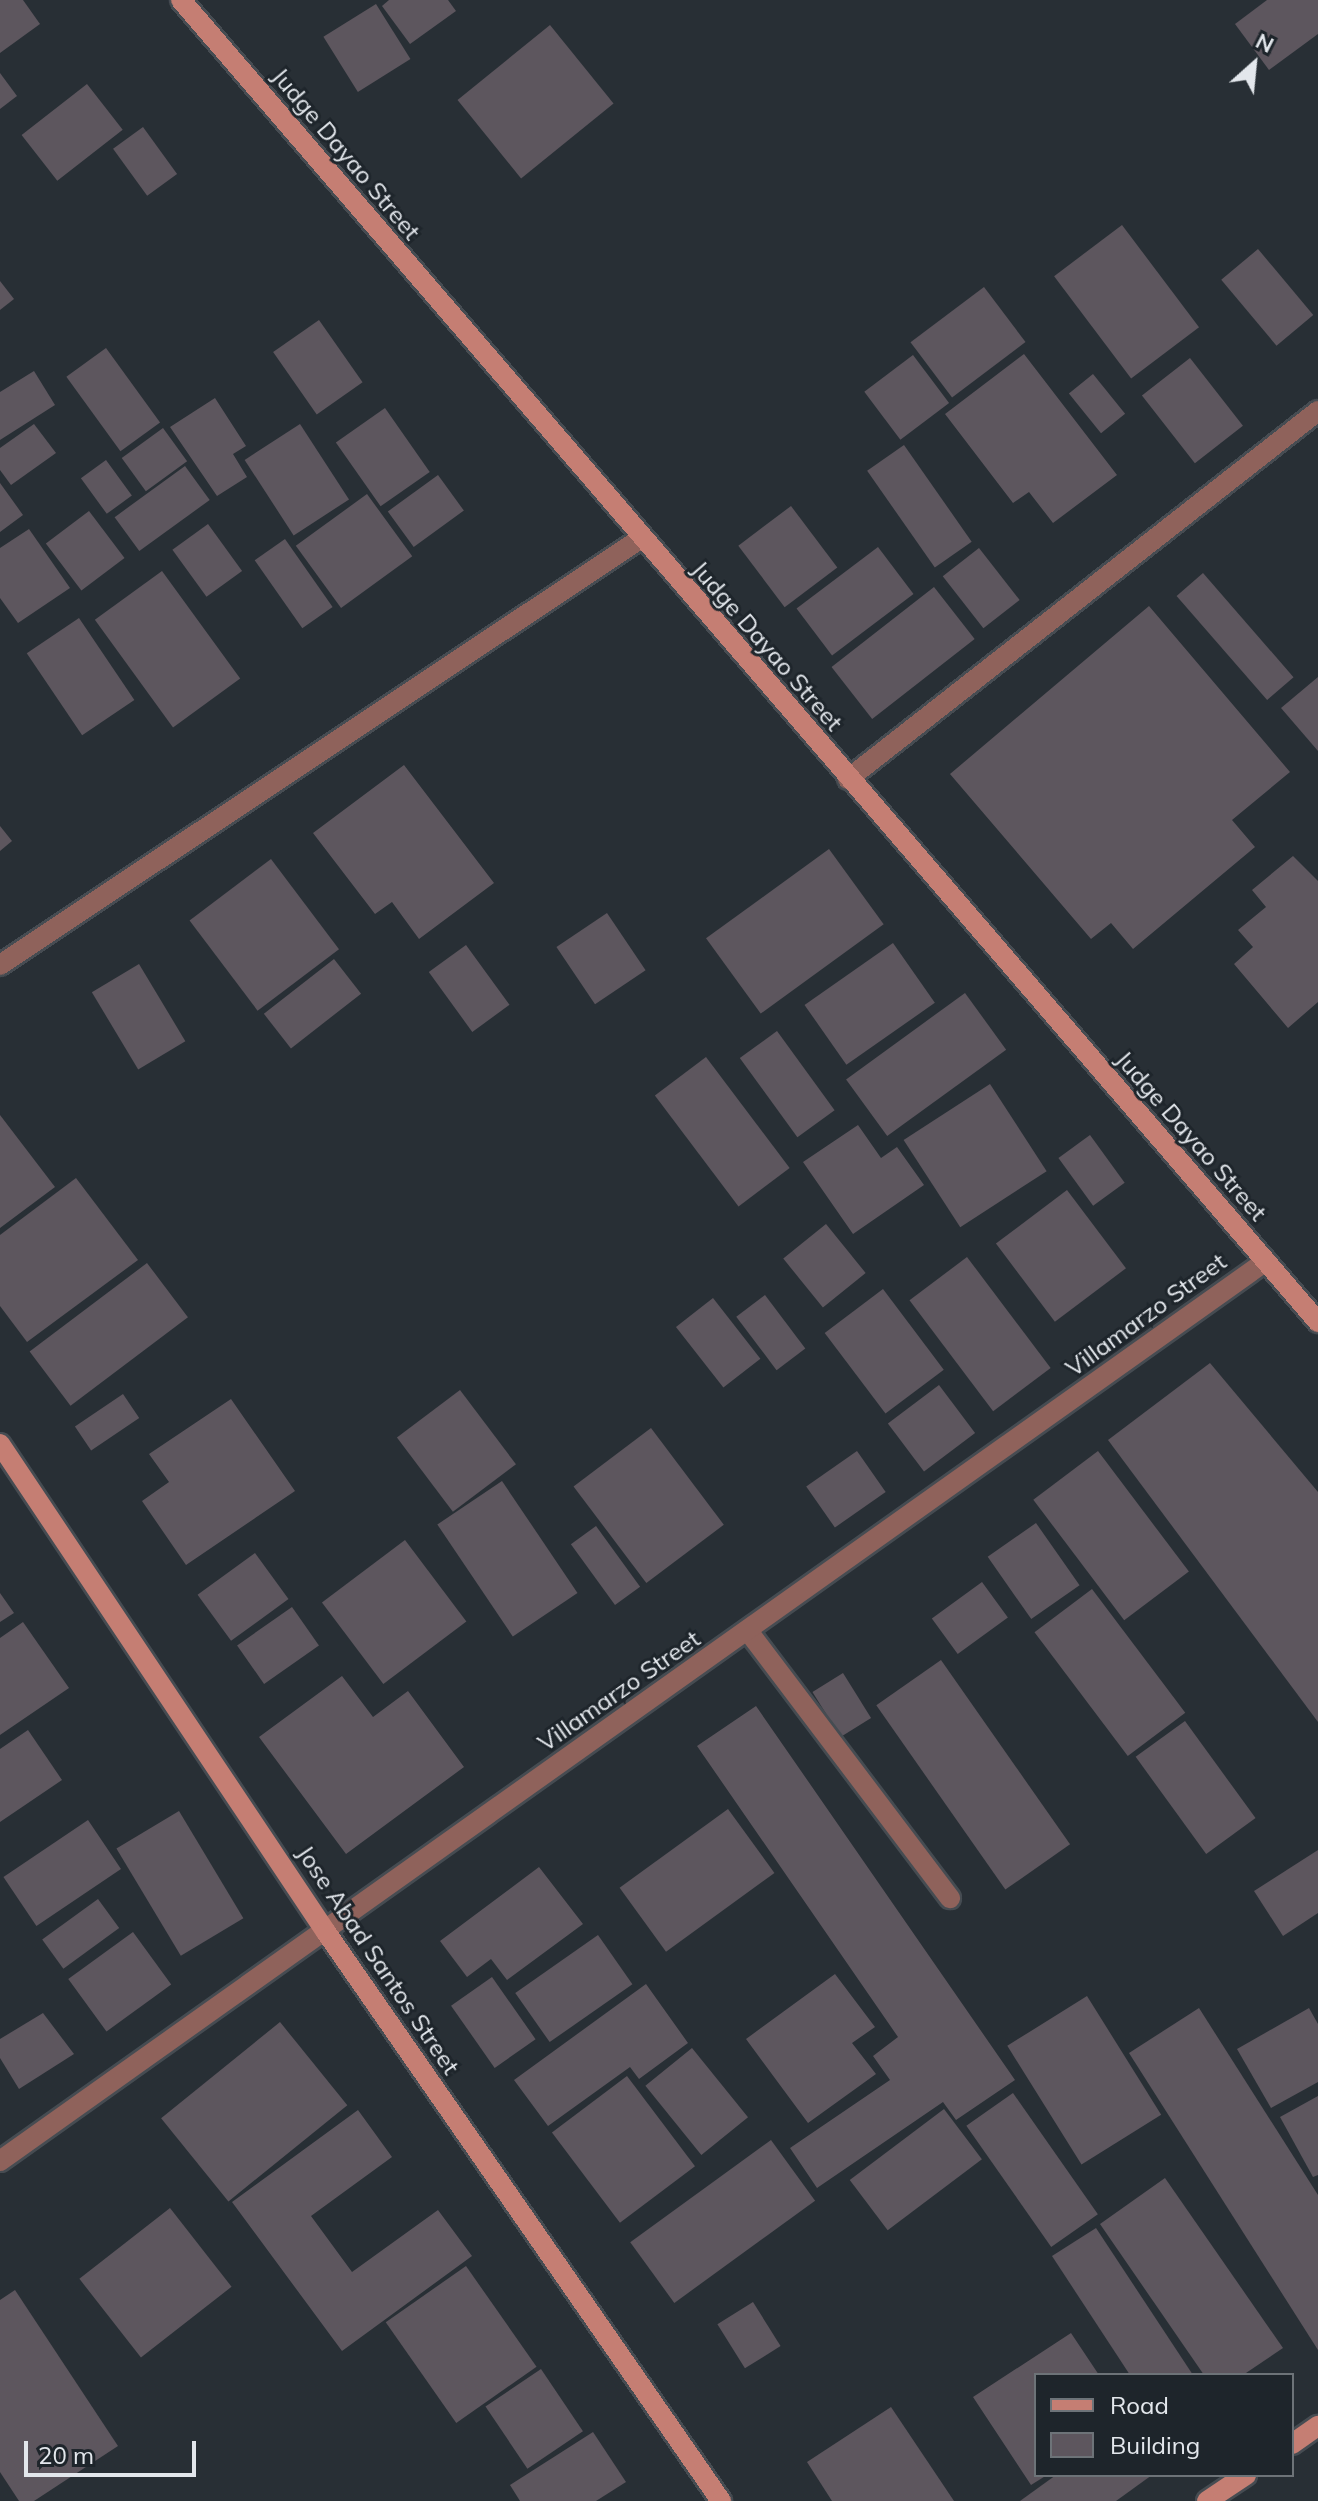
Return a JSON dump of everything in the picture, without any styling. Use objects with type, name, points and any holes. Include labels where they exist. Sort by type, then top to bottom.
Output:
[{"type":"street","name":"Judge Dayao Street","points":[[181,0],[640,539],[1318,1322]]},
{"type":"street","points":[[848,779],[1318,411]]},
{"type":"street","points":[[0,965],[640,539]]},
{"type":"street","name":"Villamarzo Street","points":[[0,2161],[1266,1261]]},
{"type":"street","name":"Jose Abad Santos Street","points":[[0,1444],[326,1932],[721,2501]]},
{"type":"street","points":[[748,1631],[950,1898]]},
{"type":"street","points":[[1294,2443],[1318,2426]]},
{"type":"street","points":[[1207,2501],[1243,2477]]},
{"type":"building","points":[[0,0],[23,0],[40,24],[0,53]]},
{"type":"building","points":[[389,0],[448,0],[456,11],[410,44],[382,6]]},
{"type":"building","points":[[1267,0],[1318,0],[1318,34],[1269,70],[1235,24]]},
{"type":"building","points":[[376,4],[410,59],[358,92],[323,37]]},
{"type":"building","points":[[550,25],[614,103],[521,178],[458,100]]},
{"type":"building","points":[[0,73],[17,96],[0,109]]},
{"type":"building","points":[[87,84],[123,130],[57,181],[22,135]]},
{"type":"building","points":[[143,127],[177,174],[147,196],[113,149]]},
{"type":"building","points":[[1122,225],[1199,327],[1131,378],[1054,276]]},
{"type":"building","points":[[1258,249],[1313,315],[1277,346],[1221,280]]},
{"type":"building","points":[[0,281],[14,299],[0,310]]},
{"type":"building","points":[[984,287],[1026,342],[952,397],[911,342]]},
{"type":"building","points":[[319,320],[363,382],[317,414],[273,352]]},
{"type":"building","points":[[106,348],[160,422],[120,451],[66,377]]},
{"type":"building","points":[[1024,354],[1117,475],[1053,523],[1029,492],[1013,503],[945,414]]},
{"type":"building","points":[[913,355],[949,403],[900,440],[864,392]]},
{"type":"building","points":[[1190,358],[1243,426],[1195,463],[1142,396]]},
{"type":"building","points":[[34,371],[55,405],[0,440],[0,392]]},
{"type":"building","points":[[1093,374],[1125,414],[1101,433],[1069,394]]},
{"type":"building","points":[[215,398],[246,446],[233,454],[247,477],[217,496],[170,427]]},
{"type":"building","points":[[385,408],[430,472],[381,506],[336,442]]},
{"type":"building","points":[[34,424],[56,453],[11,485],[0,470],[0,448]]},
{"type":"building","points":[[300,424],[349,499],[294,535],[245,460]]},
{"type":"building","points":[[163,428],[187,461],[146,491],[122,458]]},
{"type":"building","points":[[904,445],[972,542],[935,567],[867,471]]},
{"type":"building","points":[[106,460],[132,496],[107,514],[81,478]]},
{"type":"building","points":[[185,466],[210,500],[139,551],[115,517]]},
{"type":"building","points":[[438,475],[464,511],[414,547],[388,511]]},
{"type":"building","points":[[0,483],[23,515],[0,532]]},
{"type":"building","points":[[367,494],[412,556],[341,608],[296,546]]},
{"type":"building","points":[[791,506],[837,567],[785,607],[738,546]]},
{"type":"building","points":[[89,511],[125,558],[81,591],[46,543]]},
{"type":"building","points":[[208,524],[242,571],[206,597],[172,550]]},
{"type":"building","points":[[29,529],[70,588],[18,623],[0,598],[0,548]]},
{"type":"building","points":[[285,539],[333,607],[302,628],[255,560]]},
{"type":"building","points":[[878,547],[914,594],[832,656],[797,608]]},
{"type":"building","points":[[979,548],[1020,600],[983,628],[943,576]]},
{"type":"building","points":[[162,571],[240,679],[173,727],[95,620]]},
{"type":"building","points":[[1203,573],[1294,677],[1267,700],[1177,596]]},
{"type":"building","points":[[934,587],[975,639],[872,719],[832,667]]},
{"type":"building","points":[[1149,606],[1290,772],[1232,820],[1255,847],[1133,949],[1111,923],[1091,939],[950,774]]},
{"type":"building","points":[[79,618],[134,700],[82,735],[27,653]]},
{"type":"building","points":[[1318,677],[1318,751],[1281,708]]},
{"type":"building","points":[[404,765],[494,883],[419,939],[392,902],[375,914],[313,833]]},
{"type":"building","points":[[0,826],[12,841],[0,851]]},
{"type":"building","points":[[829,849],[884,924],[761,1014],[706,938]]},
{"type":"building","points":[[1293,856],[1318,881],[1318,1002],[1288,1028],[1234,964],[1253,947],[1238,930],[1266,907],[1252,890]]},
{"type":"building","points":[[271,859],[339,949],[258,1011],[190,920]]},
{"type":"building","points":[[607,913],[646,970],[595,1004],[556,947]]},
{"type":"building","points":[[893,943],[935,1003],[846,1065],[805,1005]]},
{"type":"building","points":[[466,945],[509,1005],[472,1032],[429,972]]},
{"type":"building","points":[[334,959],[361,994],[291,1048],[264,1014]]},
{"type":"building","points":[[139,964],[185,1041],[138,1069],[92,992]]},
{"type":"building","points":[[965,993],[1006,1050],[887,1136],[846,1079]]},
{"type":"building","points":[[777,1031],[835,1110],[797,1137],[740,1058]]},
{"type":"building","points":[[706,1057],[790,1168],[739,1207],[655,1096]]},
{"type":"building","points":[[990,1084],[1047,1171],[960,1227],[904,1140]]},
{"type":"building","points":[[0,1115],[55,1187],[0,1228]]},
{"type":"building","points":[[858,1125],[881,1158],[897,1147],[924,1185],[853,1234],[803,1162]]},
{"type":"building","points":[[1090,1135],[1125,1183],[1093,1206],[1058,1158]]},
{"type":"building","points":[[76,1178],[138,1260],[27,1342],[0,1306],[0,1235]]},
{"type":"building","points":[[1067,1190],[1126,1268],[1055,1322],[996,1244]]},
{"type":"building","points":[[826,1224],[866,1273],[823,1308],[783,1259]]},
{"type":"building","points":[[967,1257],[1051,1368],[993,1411],[909,1300]]},
{"type":"building","points":[[147,1263],[188,1317],[71,1406],[30,1351]]},
{"type":"building","points":[[883,1289],[944,1370],[885,1414],[825,1333]]},
{"type":"building","points":[[765,1295],[805,1349],[777,1370],[736,1317]]},
{"type":"building","points":[[713,1298],[760,1359],[723,1388],[676,1327]]},
{"type":"building","points":[[1210,1363],[1318,1492],[1318,1722],[1108,1440]]},
{"type":"building","points":[[939,1385],[975,1433],[924,1471],[888,1424]]},
{"type":"building","points":[[460,1390],[516,1464],[453,1512],[397,1438]]},
{"type":"building","points":[[123,1394],[139,1418],[91,1450],[75,1426]]},
{"type":"building","points":[[231,1399],[295,1491],[186,1565],[142,1501],[169,1482],[149,1454]]},
{"type":"building","points":[[651,1428],[724,1525],[646,1583],[574,1486]]},
{"type":"building","points":[[857,1451],[886,1492],[835,1528],[806,1487]]},
{"type":"building","points":[[1098,1451],[1189,1572],[1124,1620],[1033,1500]]},
{"type":"building","points":[[502,1481],[577,1593],[513,1637],[437,1525]]},
{"type":"building","points":[[1036,1523],[1080,1585],[1031,1619],[988,1557]]},
{"type":"building","points":[[596,1526],[640,1587],[615,1605],[571,1544]]},
{"type":"building","points":[[405,1540],[466,1621],[383,1684],[322,1603]]},
{"type":"building","points":[[255,1553],[289,1599],[231,1641],[198,1595]]},
{"type":"building","points":[[982,1582],[1008,1618],[958,1654],[932,1618]]},
{"type":"building","points":[[1092,1589],[1185,1713],[1128,1756],[1034,1632]]},
{"type":"building","points":[[0,1593],[14,1613],[0,1622]]},
{"type":"building","points":[[292,1607],[319,1646],[264,1684],[237,1645]]},
{"type":"building","points":[[23,1622],[69,1688],[0,1735],[0,1638]]},
{"type":"building","points":[[941,1660],[1070,1844],[1005,1890],[876,1705]]},
{"type":"building","points":[[843,1673],[871,1718],[841,1737],[812,1692]]},
{"type":"building","points":[[342,1676],[373,1717],[408,1691],[464,1767],[346,1854],[259,1737]]},
{"type":"building","points":[[756,1706],[1015,2080],[956,2120],[943,2102],[817,2188],[790,2148],[890,2080],[873,2056],[898,2037],[697,1746]]},
{"type":"building","points":[[1185,1721],[1256,1818],[1206,1854],[1136,1757]]},
{"type":"building","points":[[28,1730],[62,1780],[0,1822],[0,1749]]},
{"type":"building","points":[[728,1809],[774,1873],[666,1952],[620,1888]]},
{"type":"building","points":[[179,1811],[243,1918],[181,1956],[116,1849]]},
{"type":"building","points":[[88,1820],[121,1869],[36,1926],[3,1877]]},
{"type":"building","points":[[1318,1850],[1318,1913],[1283,1936],[1254,1891]]},
{"type":"building","points":[[539,1867],[583,1924],[507,1980],[491,1959],[467,1977],[440,1941]]},
{"type":"building","points":[[98,1899],[119,1928],[63,1969],[42,1940]]},
{"type":"building","points":[[133,1932],[171,1985],[106,2032],[68,1979]]},
{"type":"building","points":[[598,1935],[632,1984],[550,2042],[515,1993]]},
{"type":"building","points":[[835,1974],[875,2027],[852,2043],[876,2074],[808,2123],[746,2039]]},
{"type":"building","points":[[492,1977],[536,2039],[495,2068],[451,2006]]},
{"type":"building","points":[[646,1984],[688,2043],[639,2079],[630,2067],[548,2126],[514,2080]]},
{"type":"building","points":[[1087,1996],[1161,2115],[1081,2165],[1007,2046]]},
{"type":"building","points":[[1199,2008],[1318,2195],[1318,2350],[1129,2053]]},
{"type":"building","points":[[1309,2008],[1318,2024],[1318,2082],[1271,2108],[1237,2049]]},
{"type":"building","points":[[43,2013],[74,2054],[19,2089],[0,2058],[0,2039]]},
{"type":"building","points":[[280,2022],[347,2105],[228,2201],[161,2118]]},
{"type":"building","points":[[692,2048],[748,2117],[701,2155],[645,2086]]},
{"type":"building","points":[[627,2076],[695,2166],[620,2223],[552,2133]]},
{"type":"building","points":[[1013,2093],[1098,2214],[1051,2247],[966,2126]]},
{"type":"building","points":[[1318,2096],[1318,2175],[1313,2177],[1280,2117]]},
{"type":"building","points":[[944,2109],[982,2159],[888,2230],[850,2180]]},
{"type":"building","points":[[358,2110],[392,2157],[311,2216],[352,2272],[438,2210],[472,2256],[342,2351],[232,2202]]},
{"type":"building","points":[[771,2140],[815,2201],[674,2303],[630,2242]]},
{"type":"building","points":[[1165,2178],[1283,2348],[1246,2373],[1203,2373],[1100,2224]]},
{"type":"building","points":[[170,2208],[232,2287],[141,2358],[79,2279]]},
{"type":"building","points":[[1096,2228],[1192,2373],[1129,2373],[1052,2256]]},
{"type":"building","points":[[466,2266],[537,2367],[456,2423],[386,2322]]},
{"type":"building","points":[[15,2290],[118,2446],[34,2501],[19,2501],[0,2472],[0,2300]]},
{"type":"building","points":[[753,2302],[781,2346],[745,2368],[717,2324]]},
{"type":"building","points":[[1071,2333],[1098,2373],[1034,2373],[1034,2477],[1044,2477],[1031,2485],[973,2397]]},
{"type":"building","points":[[541,2369],[583,2431],[527,2469],[485,2406]]},
{"type":"building","points":[[891,2407],[954,2501],[832,2501],[807,2462]]},
{"type":"building","points":[[593,2432],[626,2482],[596,2501],[520,2501],[510,2485]]},
{"type":"building","points":[[1053,2477],[1149,2477],[1116,2501],[1020,2501]]}]
